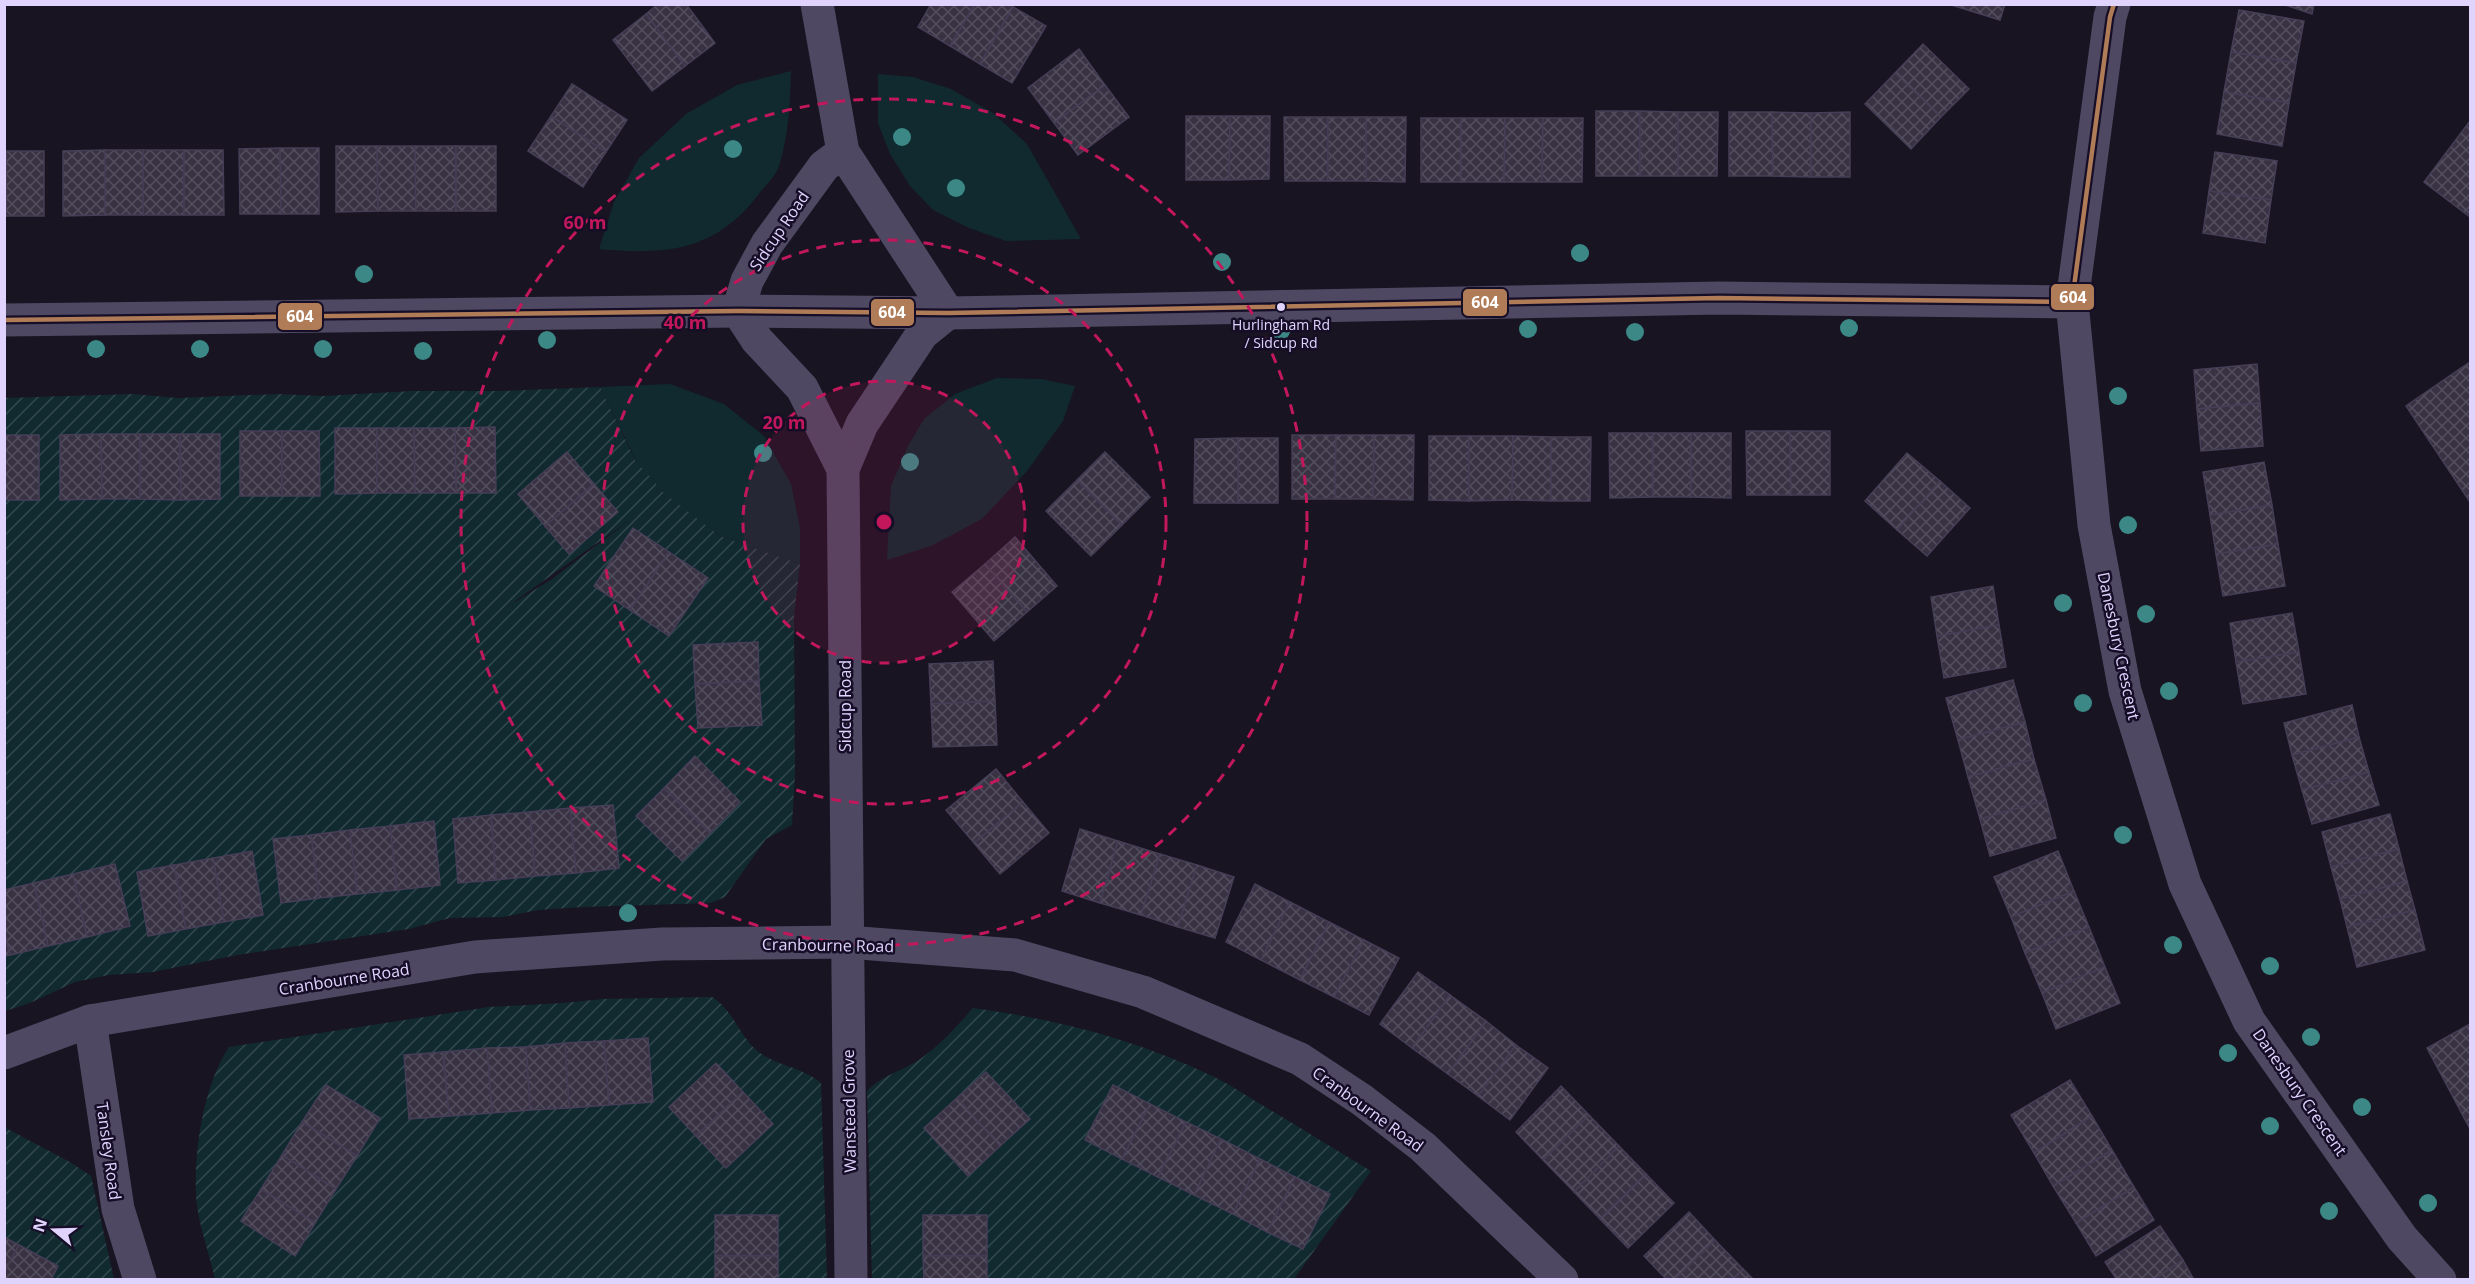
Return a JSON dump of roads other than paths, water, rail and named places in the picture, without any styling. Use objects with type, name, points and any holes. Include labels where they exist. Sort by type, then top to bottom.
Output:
[{"type":"street","points":[[817,4],[843,152],[948,313]]},
{"type":"street","name":"Danesbury Crescent","points":[[2114,4],[2110,17],[2072,302],[2094,525],[2125,691],[2185,884],[2249,1021],[2402,1238],[2440,1280]]},
{"type":"street","name":"Sidcup Road","points":[[843,152],[824,166],[767,244],[747,281],[738,311],[757,340],[802,388],[843,469]]},
{"type":"street","points":[[4,320],[738,311],[948,313],[1719,298],[2072,302]]},
{"type":"street","name":"Sidcup Road","points":[[847,942],[843,469],[862,424],[922,333],[948,313]]},
{"type":"street","name":"Cranbourne Road","points":[[4,1053],[90,1021],[475,957],[662,944],[847,942],[1015,955],[1143,992],[1300,1059],[1362,1100],[1423,1147],[1562,1280]]},
{"type":"street","name":"Wanstead Grove","points":[[847,942],[851,1280]]},
{"type":"street","name":"Tansley Road","points":[[90,1021],[118,1209],[140,1280]]},
{"type":"place","name":"Hurlingham Rd / Sidcup Rd","points":[[1281,307]]}]
